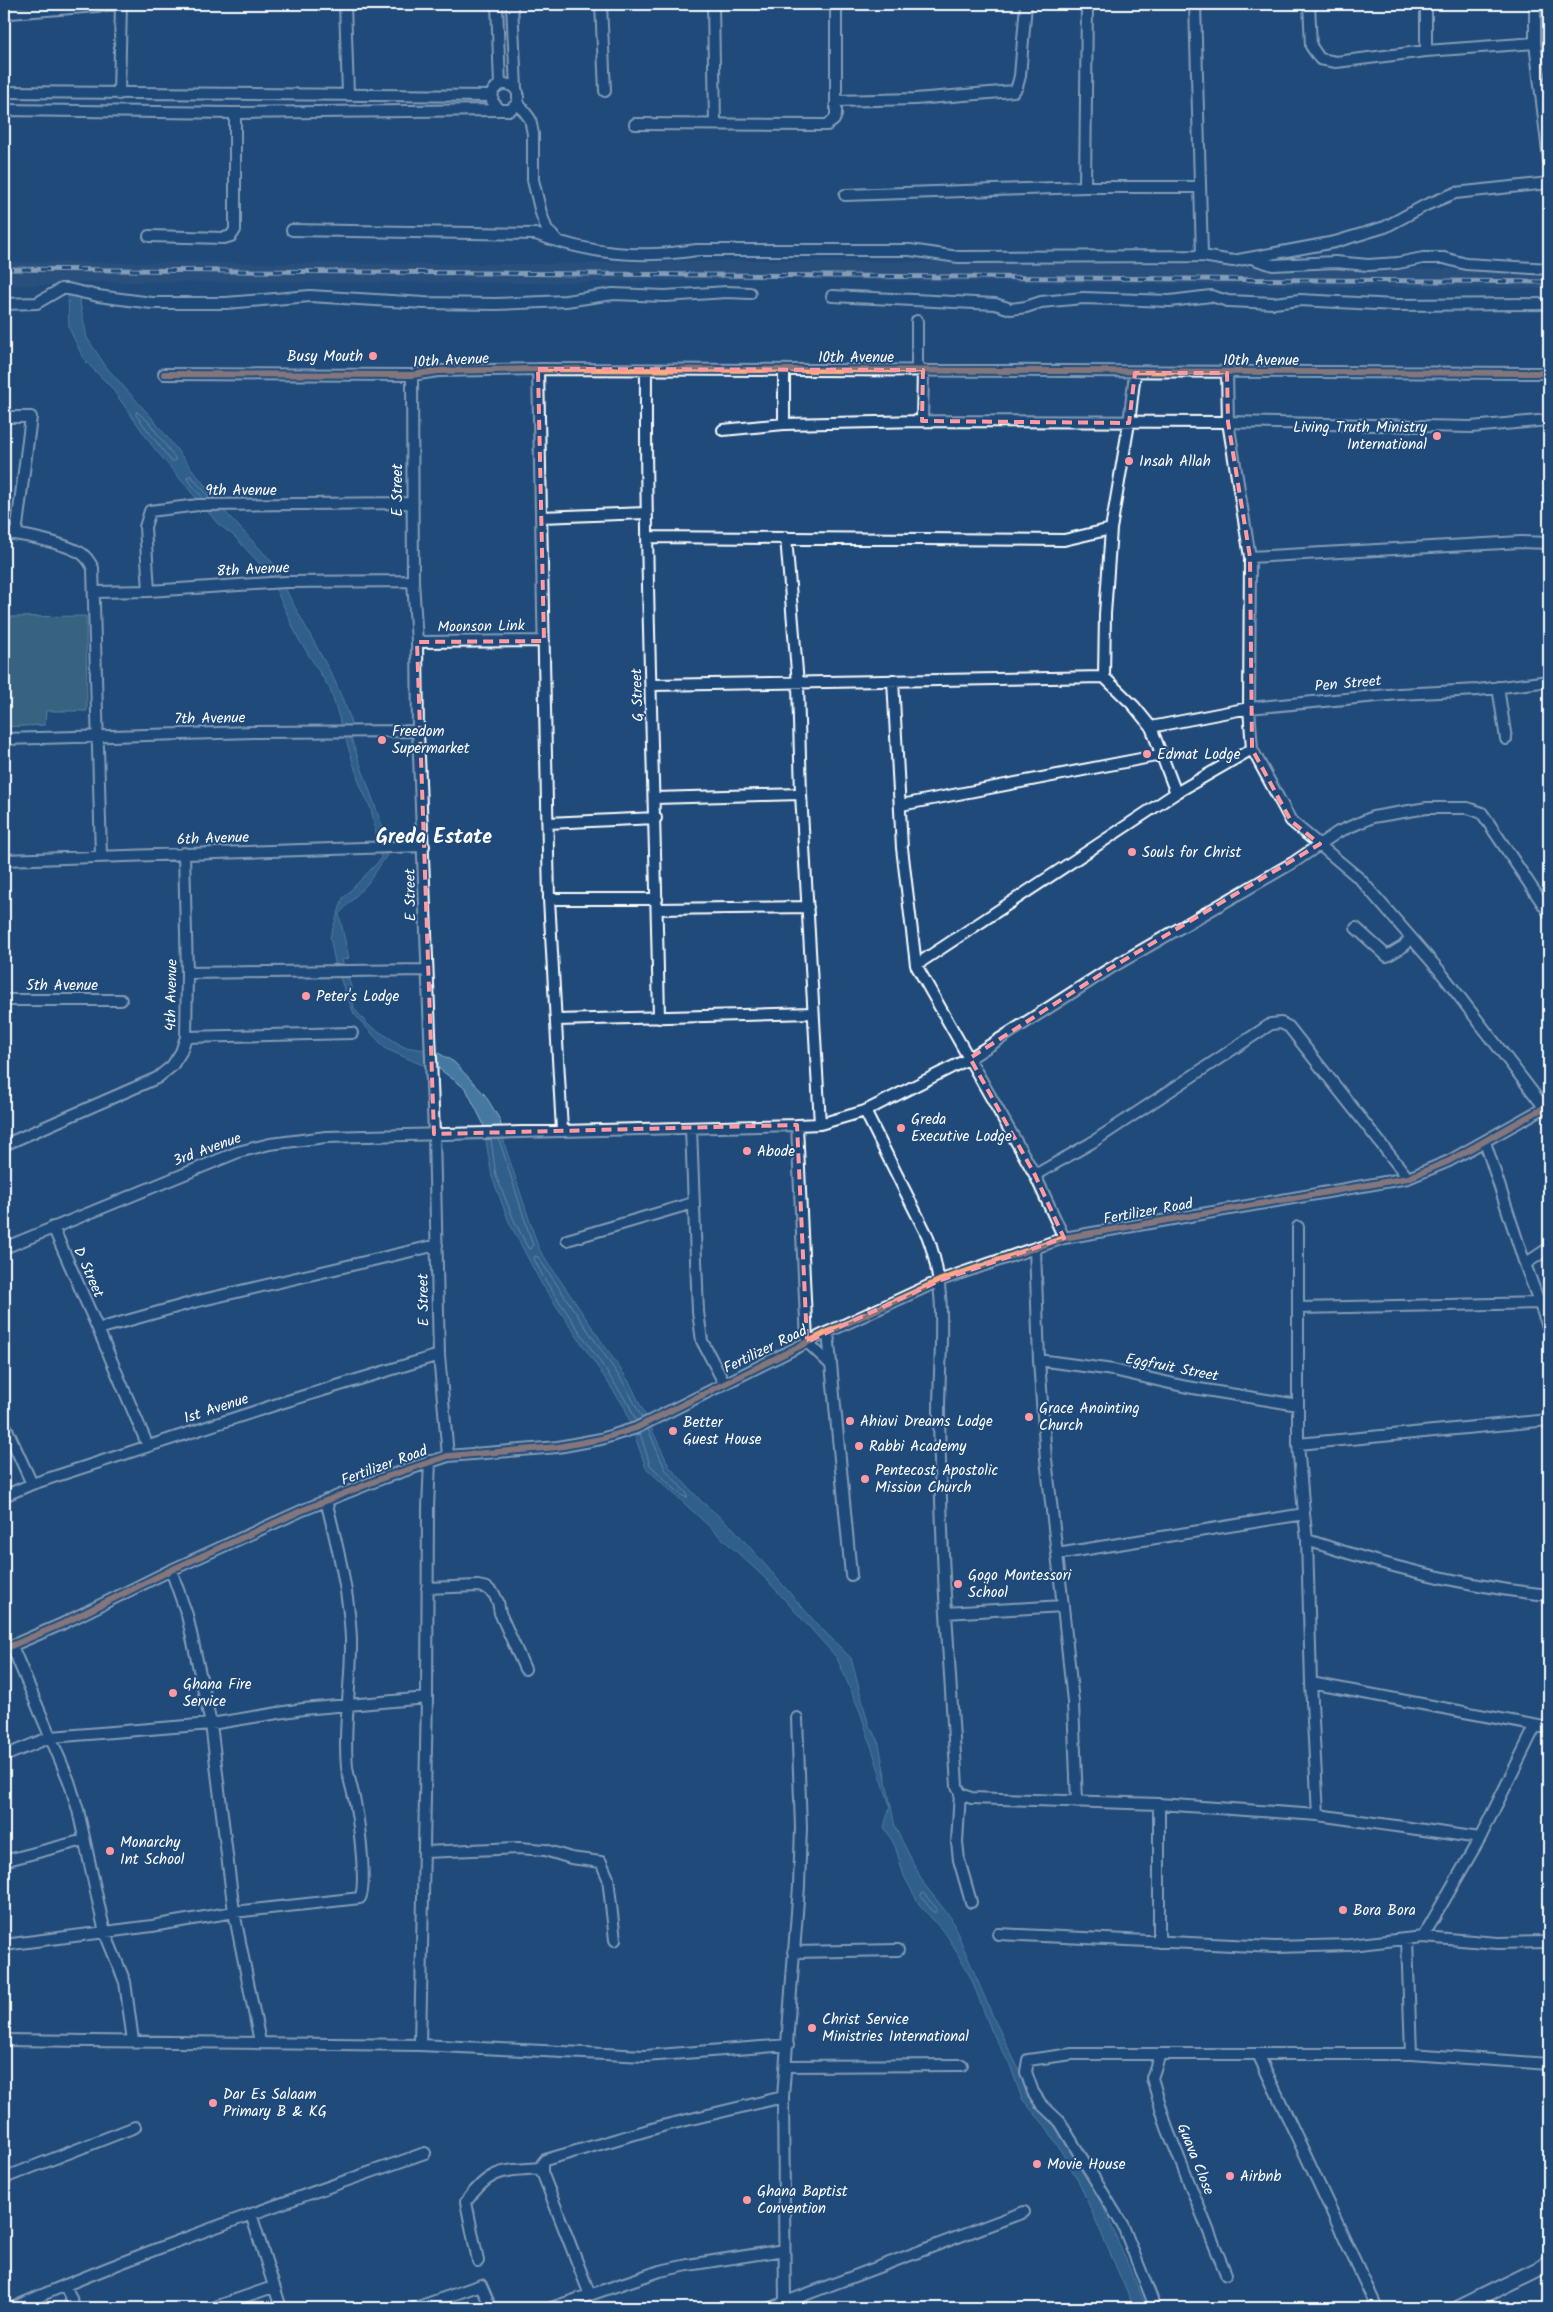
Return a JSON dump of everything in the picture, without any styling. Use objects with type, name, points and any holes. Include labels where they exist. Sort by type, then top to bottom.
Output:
[{"type":"street","points":[[10,13],[121,4],[119,94]]},
{"type":"street","points":[[345,4],[348,94]]},
{"type":"street","points":[[492,96],[500,85],[497,4]]},
{"type":"street","points":[[512,4],[516,88],[518,103],[530,119],[533,180],[547,230],[560,242]]},
{"type":"street","points":[[602,4],[605,91]]},
{"type":"street","points":[[713,4],[715,124]]},
{"type":"street","points":[[635,124],[827,124],[834,120],[836,115],[836,4]]},
{"type":"street","points":[[836,101],[914,99],[1014,91],[1020,76],[1026,4]]},
{"type":"street","points":[[1085,186],[1087,4]]},
{"type":"street","points":[[1195,4],[1202,256]]},
{"type":"street","points":[[1309,4],[1311,46],[1320,59],[1336,62],[1426,51],[1535,43]]},
{"type":"street","points":[[1426,4],[1426,51]]},
{"type":"street","points":[[1535,4],[1535,43],[1549,161]]},
{"type":"street","points":[[500,85],[511,85],[516,88]]},
{"type":"street","points":[[4,92],[492,96]]},
{"type":"street","points":[[492,96],[495,106],[500,110]]},
{"type":"street","points":[[4,110],[235,113],[510,110],[518,103]]},
{"type":"street","points":[[149,236],[224,238],[231,236],[235,230],[235,113]]},
{"type":"street","points":[[292,230],[535,234],[572,247],[635,255],[669,254],[697,250],[910,250],[958,258],[1202,256],[1232,262],[1254,259],[1280,251],[1335,242],[1375,230],[1455,193],[1549,183]]},
{"type":"street","points":[[845,195],[1085,186],[1200,187]]},
{"type":"street","points":[[1254,259],[1272,265],[1280,265],[1335,262],[1376,264],[1398,263],[1423,258],[1444,258],[1466,264],[1549,270]]},
{"type":"street","points":[[4,304],[37,303],[61,289],[152,303],[226,303],[310,296],[424,303],[496,304],[566,301],[614,294],[665,296],[726,292],[750,293]]},
{"type":"street","points":[[832,296],[995,304],[1011,309],[1026,308],[1041,302],[1083,298],[1170,301],[1211,296],[1228,302],[1274,303],[1300,300],[1395,305],[1549,304]]},
{"type":"street","points":[[917,321],[922,421]]},
{"type":"street","name":"10th Avenue","points":[[164,374],[412,374],[438,370],[1549,373]]},
{"type":"street","points":[[538,370],[550,899],[562,1130]]},
{"type":"street","points":[[784,370],[784,424]]},
{"type":"street","name":"G Street","points":[[646,371],[646,513],[656,818],[659,1018]]},
{"type":"street","points":[[1227,372],[1228,422],[1250,557],[1249,708],[1252,749],[1291,821],[1360,878],[1439,970],[1546,1106]]},
{"type":"street","points":[[1104,677],[1105,614],[1111,529],[1129,423],[1135,373]]},
{"type":"street","name":"E Street","points":[[412,374],[413,581],[417,642],[418,730],[434,1134],[439,1355],[448,1456]]},
{"type":"street","points":[[4,416],[31,418],[16,534]]},
{"type":"street","points":[[723,430],[784,424],[922,421],[1228,422],[1471,427],[1549,420]]},
{"type":"street","name":"9th Avenue","points":[[149,591],[145,527],[150,512],[198,505],[412,504]]},
{"type":"street","points":[[541,517],[646,513]]},
{"type":"street","points":[[647,537],[1064,540],[1111,529]]},
{"type":"street","points":[[4,533],[16,534],[78,551],[87,558],[93,568],[100,736],[101,856]]},
{"type":"street","points":[[786,537],[798,684],[801,794],[820,1124]]},
{"type":"street","points":[[1250,557],[1521,542],[1549,543]]},
{"type":"street","name":"8th Avenue","points":[[95,592],[149,591],[285,582],[413,581]]},
{"type":"street","name":"Moonson Link","points":[[417,642],[544,641]]},
{"type":"street","points":[[652,685],[798,684],[893,680],[1104,677],[1134,706],[1151,727],[1176,793]]},
{"type":"street","points":[[893,680],[907,894],[916,965],[1035,1175],[1064,1238]]},
{"type":"street","name":"Pen Street","points":[[1151,727],[1249,708],[1549,681]]},
{"type":"street","points":[[1498,687],[1506,739]]},
{"type":"street","name":"7th Avenue","points":[[4,739],[418,730]]},
{"type":"street","points":[[916,965],[1176,793],[1252,749]]},
{"type":"street","points":[[901,805],[1161,756]]},
{"type":"street","points":[[655,798],[801,794]]},
{"type":"street","name":"3rd Avenue","points":[[4,1248],[238,1152],[270,1144],[326,1137],[820,1124],[865,1111],[970,1058],[1109,969],[1294,862],[1338,832],[1373,817],[1427,808],[1468,808],[1482,814],[1490,823],[1549,913]]},
{"type":"street","points":[[548,823],[656,818]]},
{"type":"street","name":"6th Avenue","points":[[4,860],[424,846]]},
{"type":"street","name":"4th Avenue","points":[[4,1145],[157,1078],[172,1066],[181,1052],[186,1037],[187,973],[184,854]]},
{"type":"street","points":[[550,899],[657,904],[808,907]]},
{"type":"street","points":[[1356,928],[1387,956],[1404,946],[1410,937]]},
{"type":"street","points":[[187,973],[427,970]]},
{"type":"street","name":"5th Avenue","points":[[4,1000],[121,1000]]},
{"type":"street","points":[[557,1020],[813,1013]]},
{"type":"street","points":[[1035,1175],[1091,1143],[1270,1024],[1281,1023],[1289,1027],[1408,1178]]},
{"type":"street","points":[[186,1037],[352,1033]]},
{"type":"street","name":"Fertilizer Road","points":[[8,1647],[62,1624],[171,1570],[326,1500],[430,1462],[448,1456],[558,1447],[601,1439],[636,1428],[807,1342],[940,1280],[1064,1238],[1408,1178],[1449,1161],[1486,1142],[1546,1106]]},
{"type":"street","points":[[865,1111],[927,1235],[935,1255],[940,1280],[940,1412],[946,1613],[957,1786],[960,1793],[957,1842],[959,1860],[971,1902]]},
{"type":"street","points":[[797,1125],[807,1342],[830,1364]]},
{"type":"street","points":[[691,1128],[698,1312],[702,1341],[724,1383]]},
{"type":"street","points":[[1486,1142],[1525,1264],[1549,1328]]},
{"type":"street","points":[[567,1240],[693,1203]]},
{"type":"street","name":"D Street","points":[[53,1227],[148,1446]]},
{"type":"street","points":[[1298,1227],[1298,1444],[1307,1540],[1311,1683],[1318,1815]]},
{"type":"street","points":[[98,1329],[194,1302],[437,1245]]},
{"type":"street","points":[[1035,1248],[1039,1360],[1046,1460],[1072,1702],[1077,1802]]},
{"type":"street","points":[[1525,1264],[1549,1248]]},
{"type":"street","points":[[1298,1308],[1540,1303]]},
{"type":"street","points":[[828,1332],[830,1364],[837,1409],[850,1575]]},
{"type":"street","name":"1st Avenue","points":[[4,1496],[32,1484],[148,1446],[439,1355]]},
{"type":"street","name":"Eggfruit Street","points":[[1039,1360],[1113,1370],[1187,1387],[1298,1405]]},
{"type":"street","points":[[1298,1444],[1549,1420]]},
{"type":"street","points":[[4,1423],[32,1484]]},
{"type":"street","points":[[420,2045],[430,1462]]},
{"type":"street","points":[[4,1946],[105,1933],[234,1912],[356,1900],[362,1896],[363,1874],[357,1809],[347,1767],[347,1706],[351,1672],[351,1636],[340,1558],[326,1500]]},
{"type":"street","points":[[1057,1554],[1304,1514]]},
{"type":"street","points":[[1307,1540],[1370,1561],[1451,1579],[1549,1595]]},
{"type":"street","points":[[171,1570],[187,1616],[211,1724],[234,1912],[260,2042]]},
{"type":"street","points":[[427,1588],[478,1586],[490,1591],[498,1602],[500,1613],[525,1669]]},
{"type":"street","points":[[946,1613],[1063,1606]]},
{"type":"street","points":[[8,1647],[51,1737],[69,1781],[105,1933],[125,1982],[133,2041]]},
{"type":"street","points":[[1311,1683],[1535,1727],[1549,1728]]},
{"type":"street","points":[[4,1756],[51,1737],[211,1724],[302,1709],[427,1698]]},
{"type":"street","points":[[785,2301],[783,2097],[802,1826],[797,1718]]},
{"type":"street","points":[[1423,1937],[1480,1838],[1535,1727]]},
{"type":"street","points":[[960,1793],[971,1798],[1159,1804],[1318,1815],[1480,1838]]},
{"type":"street","points":[[1159,1804],[1159,1942]]},
{"type":"street","points":[[4,1861],[84,1840]]},
{"type":"street","points":[[424,1852],[519,1848],[545,1850],[571,1858],[601,1862],[608,1878],[615,1940]]},
{"type":"street","points":[[998,1934],[1275,1947],[1350,1945],[1423,1937],[1498,1943],[1549,1942]]},
{"type":"street","points":[[1407,1939],[1412,2054]]},
{"type":"street","points":[[793,1952],[898,1950]]},
{"type":"street","points":[[4,2040],[420,2045],[645,2056],[788,2045]]},
{"type":"street","points":[[1152,2299],[1123,2226],[1060,2122],[1041,2104],[1033,2092],[1026,2072],[1028,2060],[1072,2054],[1412,2054],[1549,2064]]},
{"type":"street","name":"Guava Close","points":[[1160,2054],[1152,2078],[1167,2128],[1226,2274]]},
{"type":"street","points":[[1258,2054],[1377,2308]]},
{"type":"street","points":[[786,2066],[962,2065]]},
{"type":"street","points":[[590,2295],[542,2168],[546,2160],[666,2125],[783,2097]]},
{"type":"street","points":[[4,2178],[135,2127]]},
{"type":"street","points":[[12,2308],[65,2285],[251,2214],[425,2153]]},
{"type":"street","points":[[478,2261],[466,2202],[478,2185],[490,2176],[506,2171],[542,2168]]},
{"type":"street","points":[[770,2308],[1024,2212]]},
{"type":"street","points":[[251,2214],[281,2308]]},
{"type":"street","points":[[551,2308],[660,2271],[784,2250]]},
{"type":"street","points":[[1459,2308],[1549,2264]]},
{"type":"street","points":[[65,2285],[75,2308]]},
{"type":"street","points":[[415,2308],[481,2285],[491,2308]]},
{"type":"street","points":[[212,2308],[273,2287]]},
{"type":"highlighted area","points":[[538,369],[923,370],[922,421],[1129,423],[1135,373],[1227,373],[1228,422],[1250,557],[1252,749],[1291,821],[1320,844],[1109,969],[970,1058],[1035,1175],[1064,1238],[941,1280],[807,1342],[797,1125],[434,1134],[417,642],[544,641]]},
{"type":"shaded area","points":[[760,260],[1549,270],[1549,289],[753,279],[536,283],[79,282],[67,285],[4,285],[4,262],[543,264]]},
{"type":"green space","points":[[86,616],[87,711],[46,711],[45,725],[4,727],[4,617]]},
{"type":"water","points":[[78,293],[87,338],[107,368],[152,418],[228,515],[276,566],[289,596],[334,679],[350,717],[352,741],[383,828],[387,855],[368,883],[339,914],[349,958],[342,960],[351,986],[354,1008],[367,1024],[404,1047],[435,1051],[454,1062],[485,1095],[500,1120],[505,1146],[539,1249],[630,1383],[669,1466],[701,1501],[733,1528],[816,1623],[851,1658],[869,1726],[878,1739],[895,1827],[924,1884],[951,1918],[994,2019],[1032,2096],[1064,2135],[1095,2188],[1147,2308],[1134,2308],[1078,2180],[1047,2128],[1022,2099],[1010,2065],[991,2030],[971,1978],[948,1937],[919,1904],[904,1876],[895,1846],[884,1827],[890,1806],[861,1714],[837,1658],[767,1580],[646,1468],[625,1408],[541,1283],[509,1222],[492,1177],[483,1123],[466,1089],[438,1068],[420,1064],[386,1049],[354,1014],[336,968],[330,937],[343,898],[381,859],[371,809],[360,785],[330,689],[298,638],[269,574],[234,536],[218,524],[154,448],[111,387],[84,360],[69,328],[68,295]]},
{"type":"railway","points":[[4,269],[1549,282]]},
{"type":"cycle path","points":[[164,374],[412,375],[438,371],[538,369],[1549,373]]},
{"type":"cycle path","points":[[4,1649],[62,1624],[171,1570],[303,1510],[383,1478],[448,1456],[558,1447],[601,1439],[636,1428],[828,1332],[941,1280],[1064,1238],[1408,1178],[1449,1161],[1549,1105]]},
{"type":"place","name":"Busy Mouth","points":[[373,356]]},
{"type":"place","name":"Living Truth Ministry International","points":[[1437,436]]},
{"type":"place","name":"Insah Allah","points":[[1129,461]]},
{"type":"place","name":"Freedom Supermarket","points":[[382,740]]},
{"type":"place","name":"Edmat Lodge","points":[[1147,754]]},
{"type":"place","name":"Souls for Christ","points":[[1132,852]]},
{"type":"place","name":"Peter's Lodge","points":[[306,996]]},
{"type":"place","name":"Greda Executive Lodge","points":[[901,1128]]},
{"type":"place","name":"Abode","points":[[747,1151]]},
{"type":"place","name":"Grace Anointing Church","points":[[1029,1417]]},
{"type":"place","name":"Ahiavi Dreams Lodge","points":[[850,1421]]},
{"type":"place","name":"Better Guest House","points":[[673,1431]]},
{"type":"place","name":"Rabbi Academy","points":[[859,1446]]},
{"type":"place","name":"Pentecost Apostolic Mission Church","points":[[865,1479]]},
{"type":"place","name":"Gogo Montessori School","points":[[958,1584]]},
{"type":"place","name":"Ghana Fire Service","points":[[173,1693]]},
{"type":"place","name":"Monarchy Int School","points":[[110,1851]]},
{"type":"place","name":"Bora Bora","points":[[1343,1910]]},
{"type":"place","name":"Christ Service Ministries International","points":[[812,2028]]},
{"type":"place","name":"Dar Es Salaam Primary B & KG","points":[[213,2103]]},
{"type":"place","name":"Movie House","points":[[1037,2164]]},
{"type":"place","name":"Airbnb","points":[[1230,2176]]},
{"type":"place","name":"Ghana Baptist Convention","points":[[747,2200]]},
{"type":"district","name":"Greda Estate","points":[[434,836]]}]
